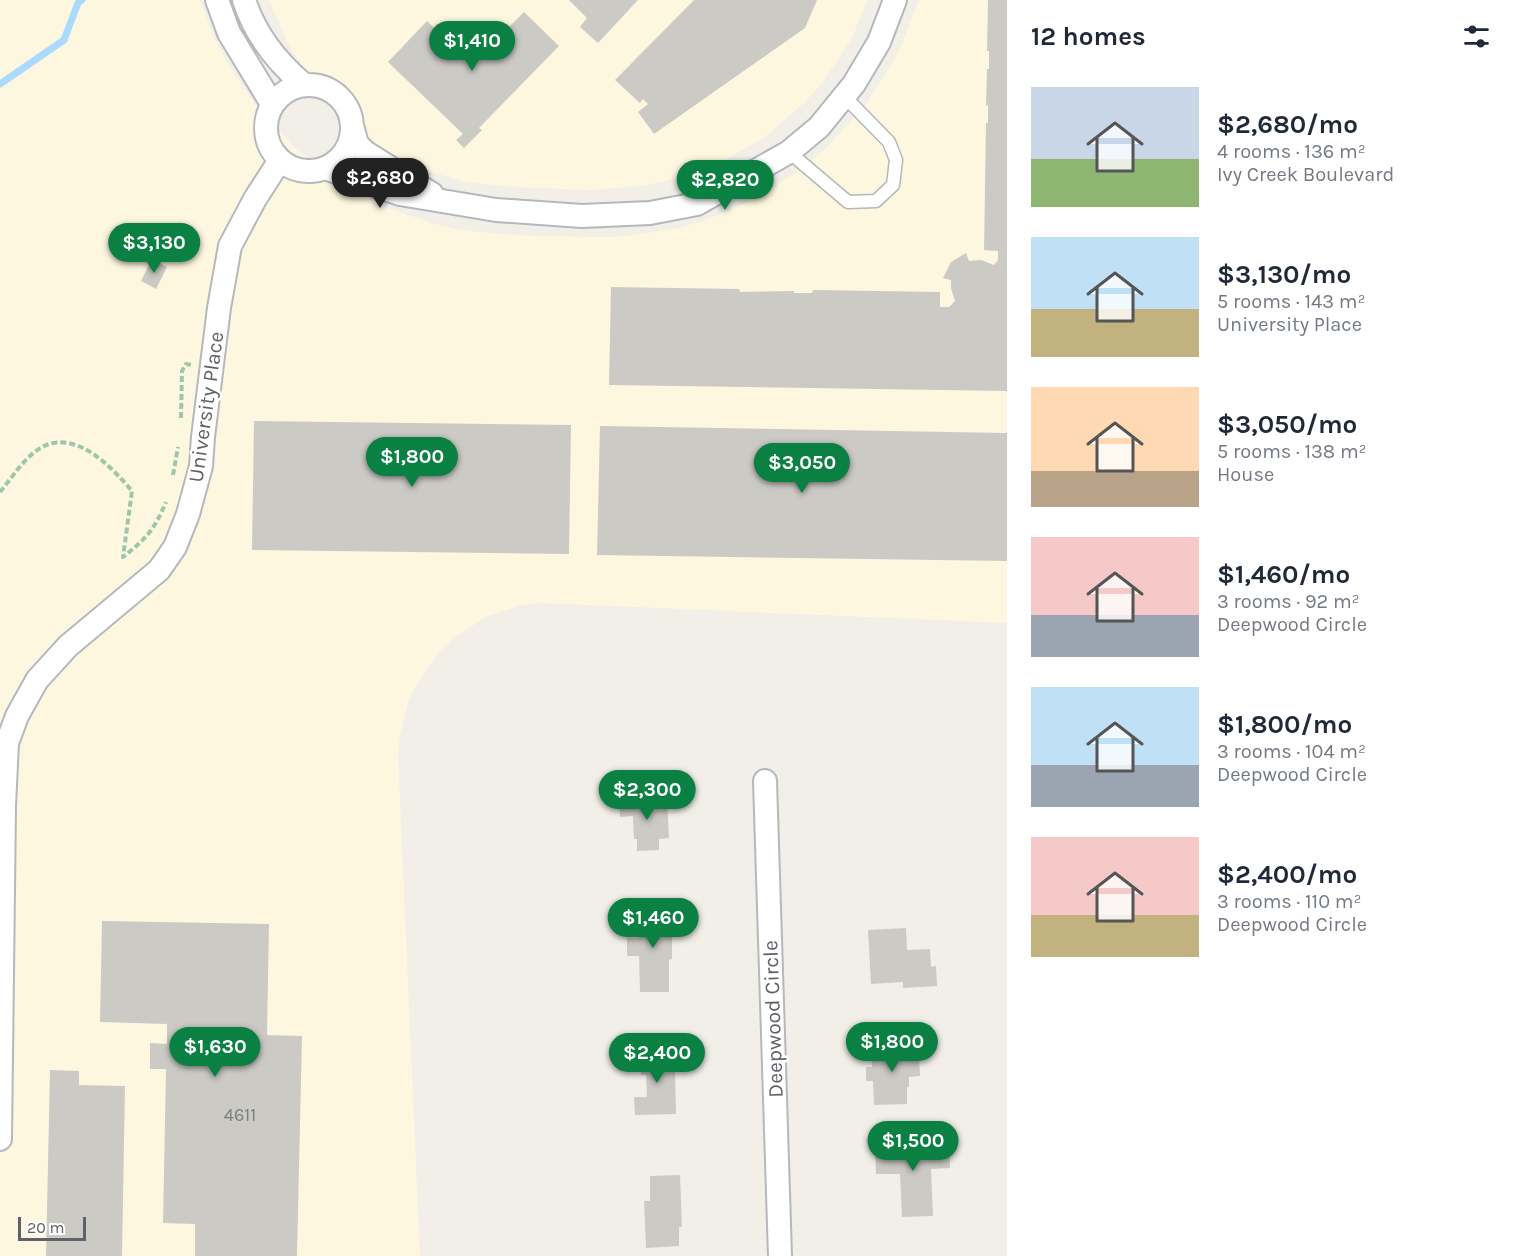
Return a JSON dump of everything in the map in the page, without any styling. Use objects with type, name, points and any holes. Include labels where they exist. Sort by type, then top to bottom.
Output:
[{"type":"street","points":[[217,0],[230,33],[272,104]]},
{"type":"street","points":[[244,0],[257,30],[275,57],[303,84]]},
{"type":"street","points":[[325,168],[400,194],[496,210],[582,216],[650,213],[697,204],[789,152],[819,127],[854,84],[879,42],[895,0]]},
{"type":"street","points":[[353,129],[345,153],[336,162],[325,168],[301,171],[280,160],[272,151],[265,128],[272,104],[291,88],[303,84],[316,84],[328,88],[339,95],[346,105],[351,117],[357,144],[365,153],[446,202]]},
{"type":"street","name":"University Place","points":[[0,1139],[2,806],[7,743],[17,716],[37,680],[68,646],[159,570],[175,547],[188,514],[201,466],[219,308],[230,246],[255,199],[280,160]]},
{"type":"street","name":"Deepwood Circle","points":[[765,781],[780,1256]]},
{"type":"lane","points":[[789,152],[848,202],[876,201],[893,185],[896,160],[889,142],[844,96]]},
{"type":"path","points":[[180,426],[182,371],[186,364],[212,369]]},
{"type":"path","points":[[0,492],[32,454],[54,443],[69,443],[95,453],[132,491],[123,557],[146,539],[157,523],[171,492]]},
{"type":"path","points":[[172,483],[178,446]]},
{"type":"shaded area","points":[[0,0],[200,0],[215,39],[228,64],[259,110],[297,150],[341,183],[387,208],[460,230],[510,235],[617,237],[675,229],[703,221],[757,198],[806,166],[828,146],[867,103],[898,53],[919,0],[1007,0],[1007,623],[541,603],[522,605],[486,617],[454,638],[440,651],[409,699],[400,735],[398,755],[420,1256],[0,1256]]},
{"type":"shaded area","points":[[269,0],[867,0],[852,38],[823,82],[805,102],[765,137],[720,163],[695,174],[644,186],[591,190],[513,187],[465,182],[419,168],[377,148],[336,111],[318,90],[288,44]]},
{"type":"building","points":[[569,0],[638,0],[598,43],[580,27],[587,18]]},
{"type":"building","points":[[694,0],[817,0],[805,28],[654,134],[638,112],[648,104],[643,99],[640,103],[615,80]]},
{"type":"building","points":[[988,0],[1007,0],[1007,391],[609,385],[611,287],[739,289],[740,292],[794,291],[794,293],[812,293],[813,290],[940,292],[940,307],[949,307],[955,301],[951,280],[943,278],[951,262],[966,253],[969,261],[981,260],[994,265],[998,260],[998,251],[984,250],[986,123],[988,123],[988,106],[986,105],[987,69],[989,69]]},
{"type":"building","points":[[524,12],[559,46],[479,128],[482,130],[464,148],[456,140],[463,134],[388,62],[427,21],[469,62],[475,55],[471,51],[475,46],[478,49],[481,45],[486,50]]},
{"type":"building","points":[[152,259],[167,267],[156,289],[141,281]]},
{"type":"building","points":[[254,421],[571,425],[569,554],[252,550]]},
{"type":"building","points":[[600,426],[1007,433],[1007,561],[597,555]]},
{"type":"building","points":[[667,799],[669,838],[659,839],[659,850],[637,851],[633,816],[620,817],[619,800]]},
{"type":"building","points":[[669,908],[669,919],[672,919],[672,959],[669,960],[669,992],[640,992],[639,956],[627,956],[627,938],[639,938],[639,909]]},
{"type":"building","points":[[102,921],[269,924],[267,1035],[302,1036],[297,1256],[195,1256],[195,1224],[163,1223],[166,1069],[150,1069],[150,1043],[167,1044],[167,1024],[100,1022]]},
{"type":"building","points":[[906,928],[907,950],[930,949],[931,967],[936,966],[937,986],[903,988],[903,982],[871,984],[868,930]]},
{"type":"building","points":[[907,1042],[907,1055],[919,1055],[920,1076],[909,1077],[907,1104],[874,1105],[873,1081],[866,1081],[866,1067],[872,1067],[872,1044]]},
{"type":"building","points":[[640,1050],[672,1050],[676,1114],[635,1115],[634,1097],[647,1097],[646,1075],[641,1075]]},
{"type":"building","points":[[50,1070],[79,1071],[79,1085],[125,1086],[122,1256],[46,1256]]},
{"type":"building","points":[[949,1142],[950,1168],[931,1169],[933,1216],[902,1217],[900,1174],[876,1174],[875,1143]]},
{"type":"building","points":[[680,1175],[682,1227],[679,1227],[679,1246],[646,1248],[644,1201],[650,1201],[650,1176]]},
{"type":"waterway","points":[[0,84],[64,40],[78,3],[82,0]]}]
